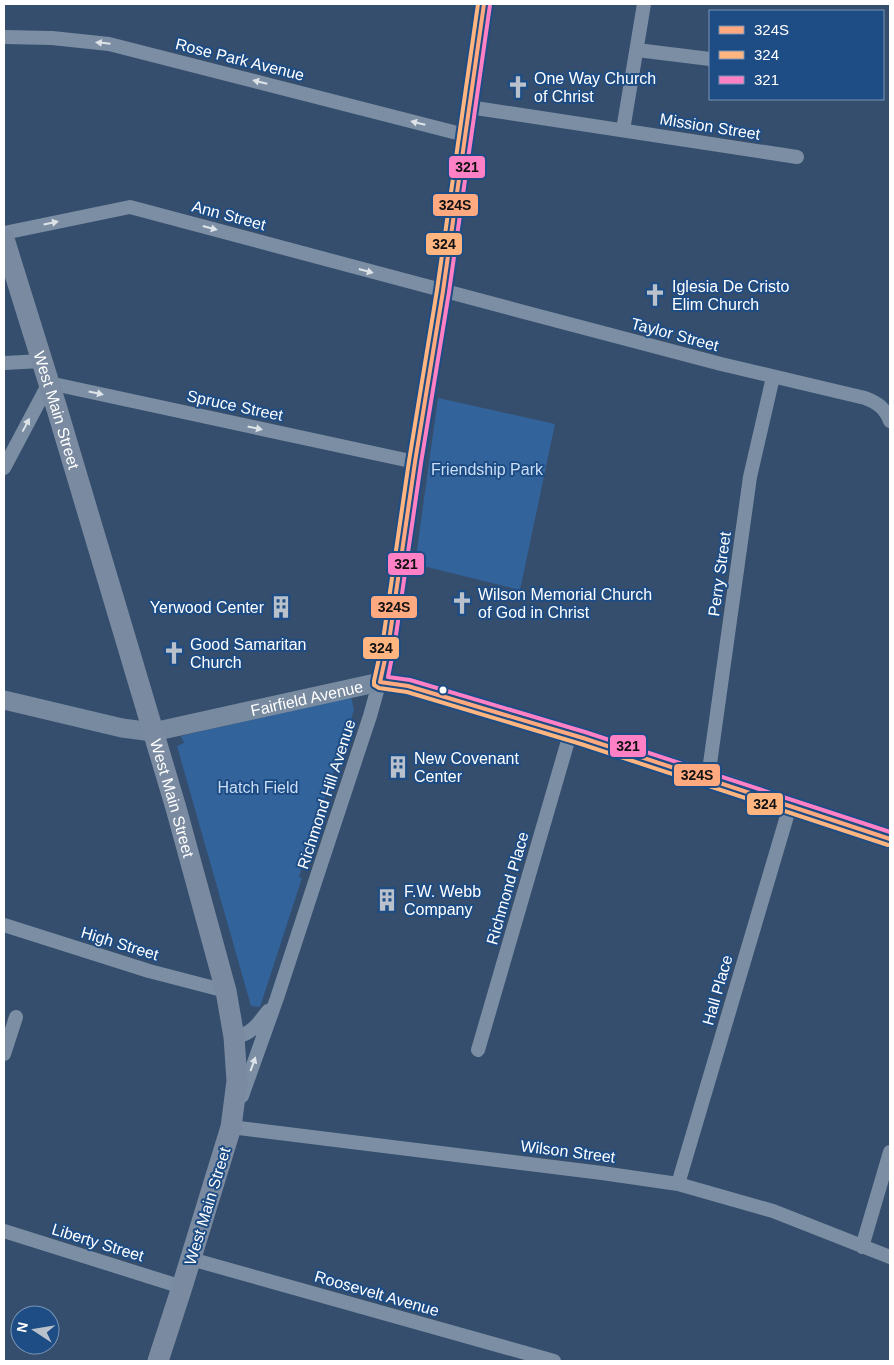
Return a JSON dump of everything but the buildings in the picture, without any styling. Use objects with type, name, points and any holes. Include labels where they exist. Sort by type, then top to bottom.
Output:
[{"type":"main road","name":"West Main Street","points":[[4,239],[176,808],[226,991],[234,1037],[237,1081],[231,1127],[158,1361]]},
{"type":"main road","name":"Fairfield Avenue","points":[[4,700],[122,728],[153,732],[380,682],[408,686],[570,734],[890,839]]},
{"type":"street","name":"Richmond Hill Avenue","points":[[231,1127],[277,998],[380,682],[389,641],[415,462],[443,291],[484,4]]},
{"type":"street","points":[[623,130],[644,4]]},
{"type":"street","name":"Rose Park Avenue","points":[[4,37],[52,38],[109,44],[465,135]]},
{"type":"street","points":[[637,50],[709,59]]},
{"type":"street","name":"Mission Street","points":[[469,107],[797,157]]},
{"type":"street","name":"Ann Street","points":[[4,233],[130,207],[443,291]]},
{"type":"street","name":"Taylor Street","points":[[443,291],[773,377],[874,401],[886,411],[890,421]]},
{"type":"street","points":[[4,363],[42,361]]},
{"type":"street","name":"Perry Street","points":[[708,778],[750,477],[773,377]]},
{"type":"street","points":[[4,468],[49,383]]},
{"type":"street","name":"Spruce Street","points":[[49,383],[415,462]]},
{"type":"street","name":"Richmond Place","points":[[478,1050],[570,734]]},
{"type":"street","name":"Hall Place","points":[[678,1184],[790,806]]},
{"type":"street","name":"High Street","points":[[4,925],[149,971],[226,991]]},
{"type":"street","name":"Richmond Hill Avenue","points":[[234,1037],[244,1036],[256,1027],[277,998]]},
{"type":"street","points":[[4,1054],[16,1017]]},
{"type":"street","name":"Wilson Street","points":[[231,1127],[678,1184],[773,1211],[890,1258]]},
{"type":"street","points":[[862,1246],[890,1152]]},
{"type":"street","name":"Liberty Street","points":[[4,1231],[182,1287]]},
{"type":"street","name":"Roosevelt Avenue","points":[[191,1259],[554,1361]]},
{"type":"green space","name":"Friendship Park","points":[[438,398],[555,424],[520,590],[415,564]]},
{"type":"green space","name":"Hatch Field","points":[[351,697],[354,710],[299,877],[302,878],[260,1007],[251,1006],[177,746],[184,743],[181,736]]},
{"type":"transit line","name":"324","points":[[478,4],[437,290],[409,461],[383,640],[374,685],[379,688],[407,692],[581,744],[888,845]]},
{"type":"transit line","name":"324S","points":[[484,4],[443,291],[415,462],[389,641],[380,682],[408,686],[583,738],[890,839]]},
{"type":"transit line","name":"321","points":[[490,5],[449,292],[388,677],[410,680],[585,732],[890,832]]},
{"type":"place","name":"One Way Church of Christ","points":[[518,87]]},
{"type":"place","name":"Iglesia De Cristo Elim Church","points":[[655,295]]},
{"type":"place","name":"Wilson Memorial Church of God in Christ","points":[[462,603]]},
{"type":"place","name":"Yerwood Center","points":[[281,607]]},
{"type":"place","name":"Good Samaritan Church","points":[[174,653]]},
{"type":"place","name":"New Covenant Center","points":[[398,767]]},
{"type":"place","name":"F.W. Webb Company","points":[[387,900]]}]
